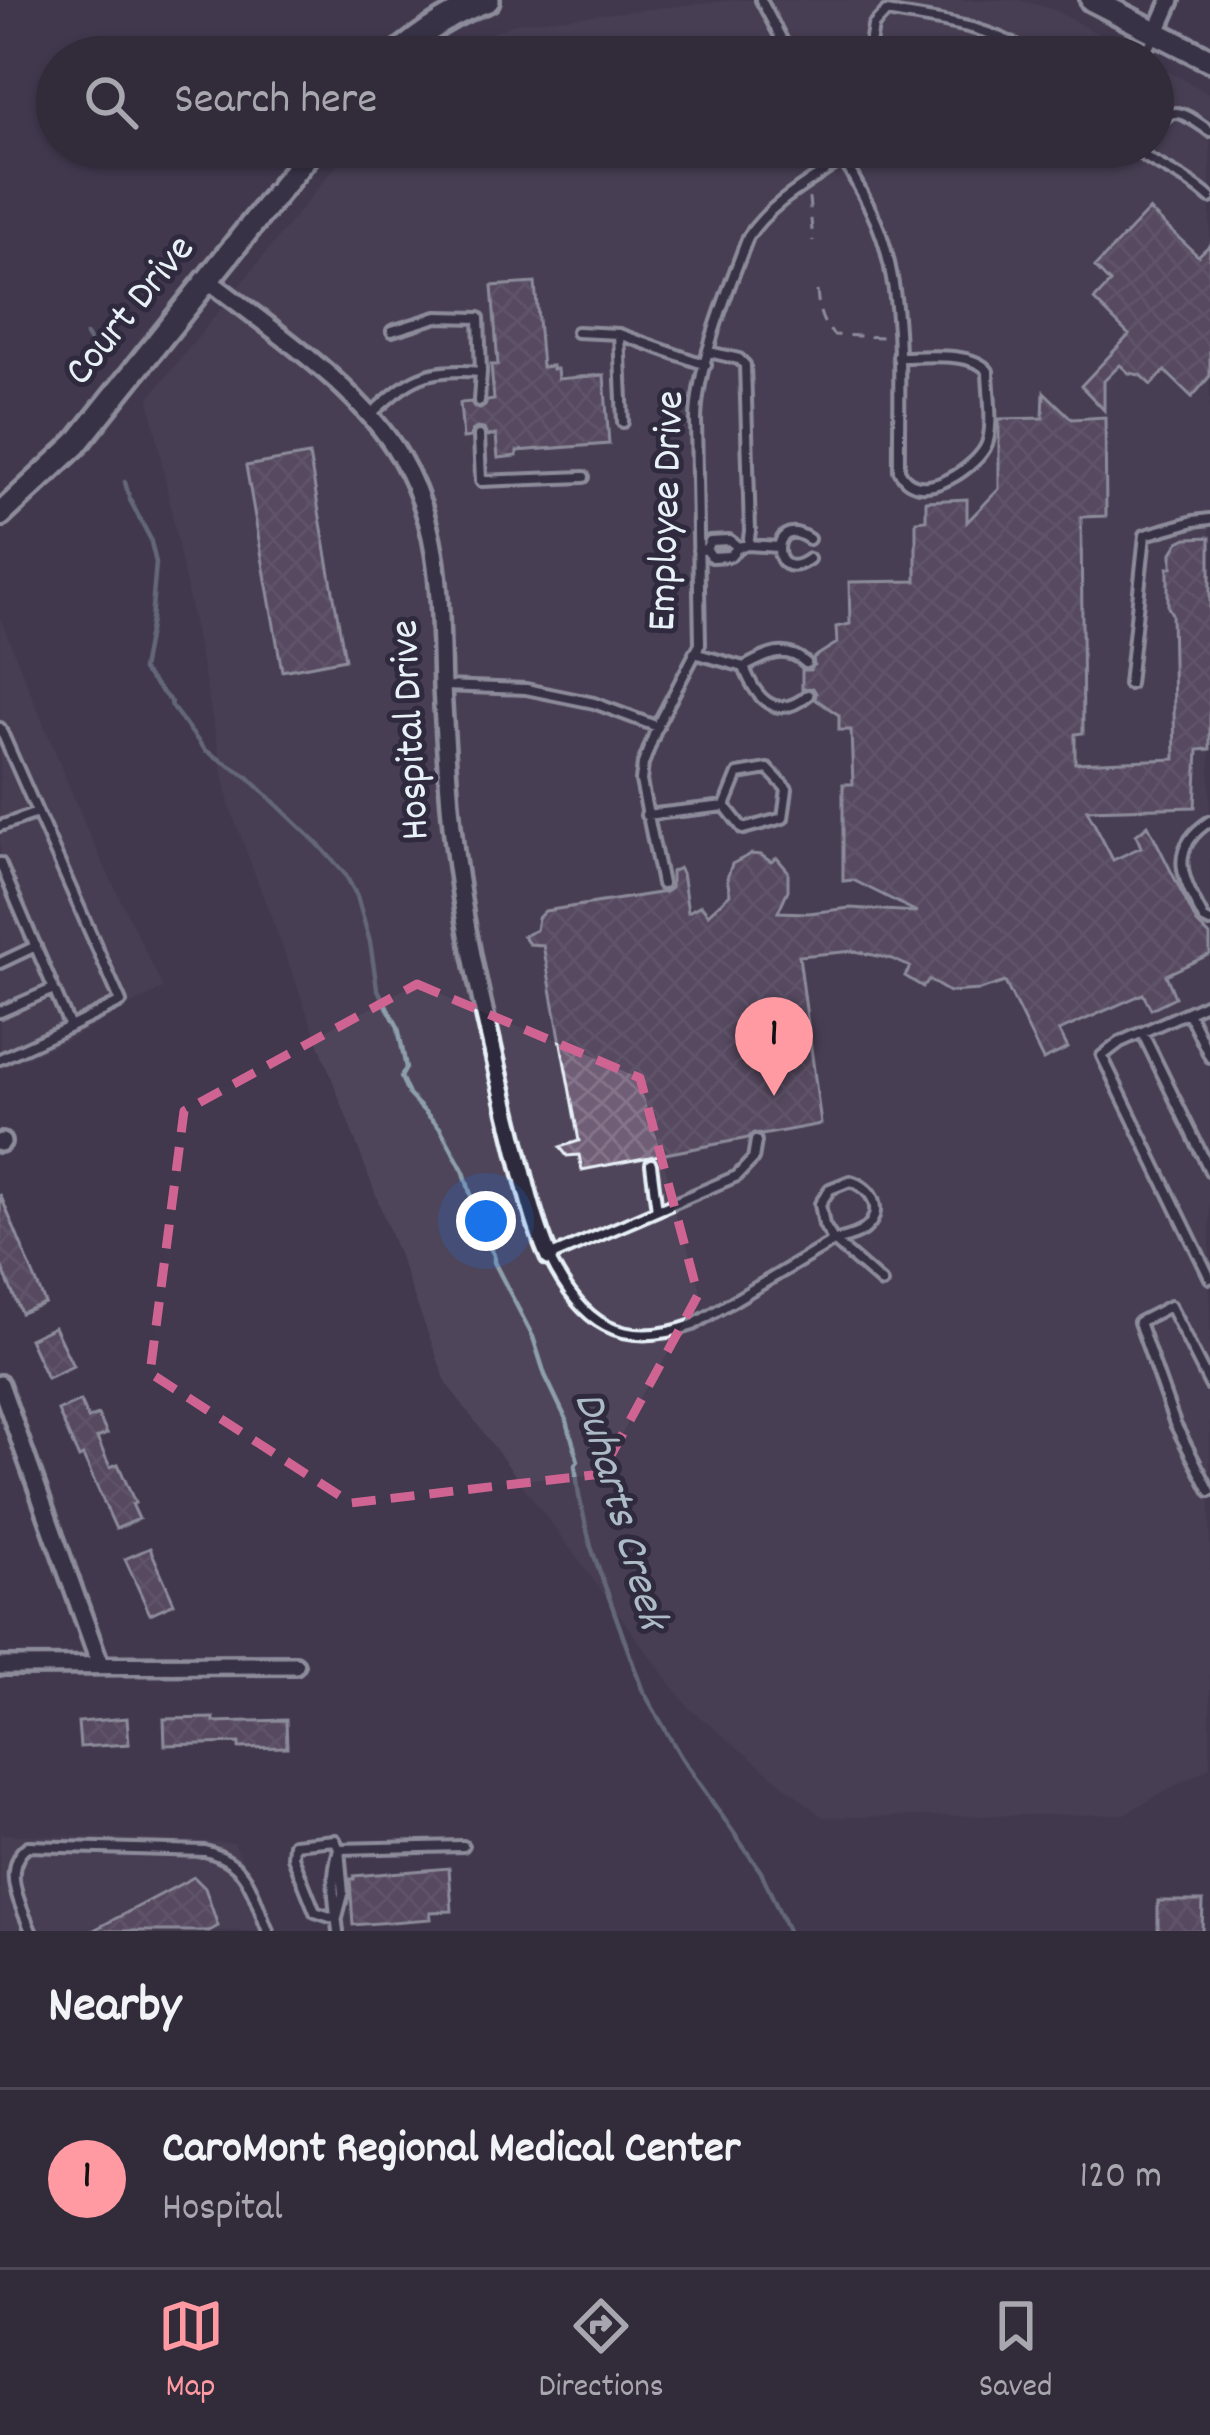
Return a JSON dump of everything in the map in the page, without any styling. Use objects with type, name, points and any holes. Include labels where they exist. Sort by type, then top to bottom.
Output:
[{"type":"street","points":[[419,36],[488,0]]},
{"type":"street","points":[[1092,0],[1160,36]]},
{"type":"street","points":[[1156,34],[1171,0]]},
{"type":"street","points":[[1174,43],[1210,60]]},
{"type":"street","name":"Court Drive","points":[[0,515],[76,444],[297,168]]},
{"type":"street","name":"Hospital Drive","points":[[208,280],[311,362],[369,416],[400,457],[428,520],[440,587],[451,812],[474,973],[533,1213],[549,1257]]},
{"type":"street","points":[[0,1384],[100,1664]]},
{"type":"street","points":[[0,1666],[295,1665]]},
{"type":"lane","points":[[761,0],[779,36]]},
{"type":"lane","points":[[871,36],[873,26],[886,12],[994,36]]},
{"type":"lane","points":[[1174,112],[1210,131]]},
{"type":"lane","name":"Employee Drive","points":[[646,815],[640,781],[643,764],[700,644],[702,550],[696,410],[709,352],[748,238],[758,222],[830,168]]},
{"type":"lane","points":[[848,168],[874,216],[892,276],[899,470],[908,483],[941,484],[984,449],[989,434],[988,370],[972,359],[898,357]]},
{"type":"lane","points":[[1170,168],[1210,198]]},
{"type":"lane","points":[[392,332],[437,317],[479,318],[479,401]]},
{"type":"lane","points":[[578,332],[619,334],[706,364]]},
{"type":"lane","points":[[619,334],[623,422]]},
{"type":"lane","points":[[702,550],[712,557],[730,556],[743,546],[750,531],[746,364],[709,352]]},
{"type":"lane","points":[[369,416],[405,382],[452,369],[481,372]]},
{"type":"lane","points":[[479,436],[481,481],[584,477]]},
{"type":"lane","points":[[1129,684],[1145,536],[1210,519]]},
{"type":"lane","points":[[809,539],[793,532],[778,547],[788,566],[809,560]]},
{"type":"lane","points":[[743,546],[778,547]]},
{"type":"lane","points":[[694,653],[744,667],[776,651],[788,651],[806,662]]},
{"type":"lane","points":[[744,667],[763,701],[776,706],[796,704],[808,695]]},
{"type":"lane","points":[[442,686],[526,689],[593,703],[658,727]]},
{"type":"lane","points":[[0,728],[121,1002],[0,1059]]},
{"type":"lane","points":[[768,769],[787,789],[783,818],[742,829],[725,806],[738,774],[768,769]]},
{"type":"lane","points":[[662,884],[646,815],[725,806]]},
{"type":"lane","points":[[0,826],[37,813]]},
{"type":"lane","points":[[1210,820],[1185,848],[1181,876],[1210,922]]},
{"type":"lane","points":[[0,863],[70,1028]]},
{"type":"lane","points":[[0,963],[36,946]]},
{"type":"lane","points":[[0,1012],[53,989]]},
{"type":"lane","points":[[1210,1002],[1120,1042],[1102,1056],[1210,1279]]},
{"type":"lane","points":[[1188,1012],[1210,1057]]},
{"type":"lane","points":[[1142,1032],[1210,1171]]},
{"type":"lane","points":[[757,1141],[753,1160],[736,1176],[549,1257],[564,1288],[592,1317],[632,1336],[652,1336],[693,1324],[834,1241],[870,1226],[875,1213],[870,1192],[850,1181],[824,1195],[820,1214],[834,1241],[882,1282]]},
{"type":"lane","points":[[651,1164],[657,1210]]},
{"type":"lane","points":[[1210,1385],[1169,1306],[1139,1322],[1174,1424],[1210,1492]]},
{"type":"lane","points":[[336,1918],[315,1912],[293,1857],[294,1844],[335,1840],[343,1894],[336,1918],[338,1931]]},
{"type":"lane","points":[[32,1931],[13,1888],[11,1868],[16,1854],[28,1846],[205,1851],[226,1857],[244,1873],[268,1931]]},
{"type":"lane","points":[[339,1849],[463,1846]]},
{"type":"path","points":[[807,184],[813,242]]},
{"type":"path","points":[[818,291],[824,326],[834,335],[897,336]]},
{"type":"highlighted area","points":[[417,984],[640,1078],[698,1295],[601,1474],[351,1503],[150,1373],[184,1111]]},
{"type":"shaded area","points":[[736,0],[1018,0],[1052,9],[1102,36],[484,36],[517,23]]},
{"type":"shaded area","points":[[1174,74],[1210,94],[1210,1767],[1124,1814],[823,1817],[689,1708],[447,1384],[230,808],[149,398],[334,168],[1174,168]]},
{"type":"shaded area","points":[[0,618],[88,832],[163,988],[74,1037],[0,1069]]},
{"type":"shaded area","points":[[0,1834],[234,1843],[275,1931],[0,1931]]},
{"type":"building","points":[[1149,210],[1198,256],[1210,245],[1210,376],[1192,397],[1165,371],[1151,385],[1120,365],[1104,381],[1104,410],[1081,386],[1129,335],[1094,300],[1110,283],[1095,267]]},
{"type":"building","points":[[535,283],[542,367],[557,369],[558,379],[604,375],[609,444],[517,451],[517,456],[498,458],[496,435],[487,436],[477,428],[471,437],[463,438],[460,403],[471,402],[480,409],[494,400],[491,365],[498,365],[492,286]]},
{"type":"building","points":[[1044,392],[1072,419],[1105,417],[1106,516],[1081,517],[1083,733],[1075,734],[1075,763],[1175,759],[1168,568],[1179,542],[1210,537],[1210,749],[1198,750],[1195,807],[1087,810],[1113,860],[1141,847],[1136,835],[1148,825],[1197,923],[1210,936],[1210,954],[1166,975],[1175,997],[1151,1009],[1143,994],[1059,1031],[1068,1048],[1043,1060],[1005,982],[949,992],[929,980],[923,987],[905,976],[910,967],[892,959],[854,951],[799,956],[821,1124],[754,1133],[748,1138],[582,1170],[579,1155],[567,1156],[560,1147],[579,1141],[543,945],[529,944],[523,936],[536,930],[545,911],[665,892],[671,888],[671,872],[679,868],[688,912],[701,905],[708,914],[730,894],[727,878],[732,864],[751,854],[771,862],[777,858],[788,871],[788,890],[778,912],[850,908],[917,912],[853,880],[843,881],[843,784],[853,784],[851,730],[839,730],[839,715],[815,699],[813,688],[802,689],[802,670],[810,670],[813,658],[837,643],[836,627],[850,624],[849,582],[916,581],[916,521],[926,520],[926,501],[967,499],[967,522],[999,489],[999,419],[1043,418]]},
{"type":"building","points":[[309,455],[345,659],[282,671],[246,466]]},
{"type":"building","points":[[0,1194],[45,1303],[21,1313],[0,1263]]},
{"type":"building","points":[[54,1327],[73,1366],[47,1378],[29,1339]]},
{"type":"building","points":[[80,1401],[88,1419],[98,1415],[107,1434],[97,1438],[110,1467],[118,1464],[135,1503],[139,1519],[116,1529],[58,1411]]},
{"type":"building","points":[[150,1548],[174,1603],[150,1614],[125,1559]]},
{"type":"building","points":[[127,1718],[129,1744],[80,1747],[78,1722]]},
{"type":"building","points":[[214,1718],[214,1722],[286,1720],[287,1747],[165,1745],[164,1719]]},
{"type":"building","points":[[449,1868],[452,1911],[430,1912],[431,1919],[353,1925],[350,1879],[354,1876]]},
{"type":"building","points":[[194,1877],[205,1888],[218,1926],[209,1931],[92,1931]]},
{"type":"building","points":[[1158,1901],[1203,1901],[1202,1931],[1158,1931]]},
{"type":"waterway","name":"Duharts Creek","points":[[86,335],[99,357]]},
{"type":"waterway","name":"Duharts Creek","points":[[125,482],[156,563],[142,670],[205,750],[248,777],[319,845],[357,896],[377,988],[398,1027],[406,1068],[401,1077],[409,1095],[440,1128],[464,1172],[482,1233],[533,1337],[567,1421],[591,1547],[642,1689],[681,1757],[761,1872],[788,1931]]},
{"type":"place","name":"CaroMont Regional Medical Center","points":[[774,1096]]}]
